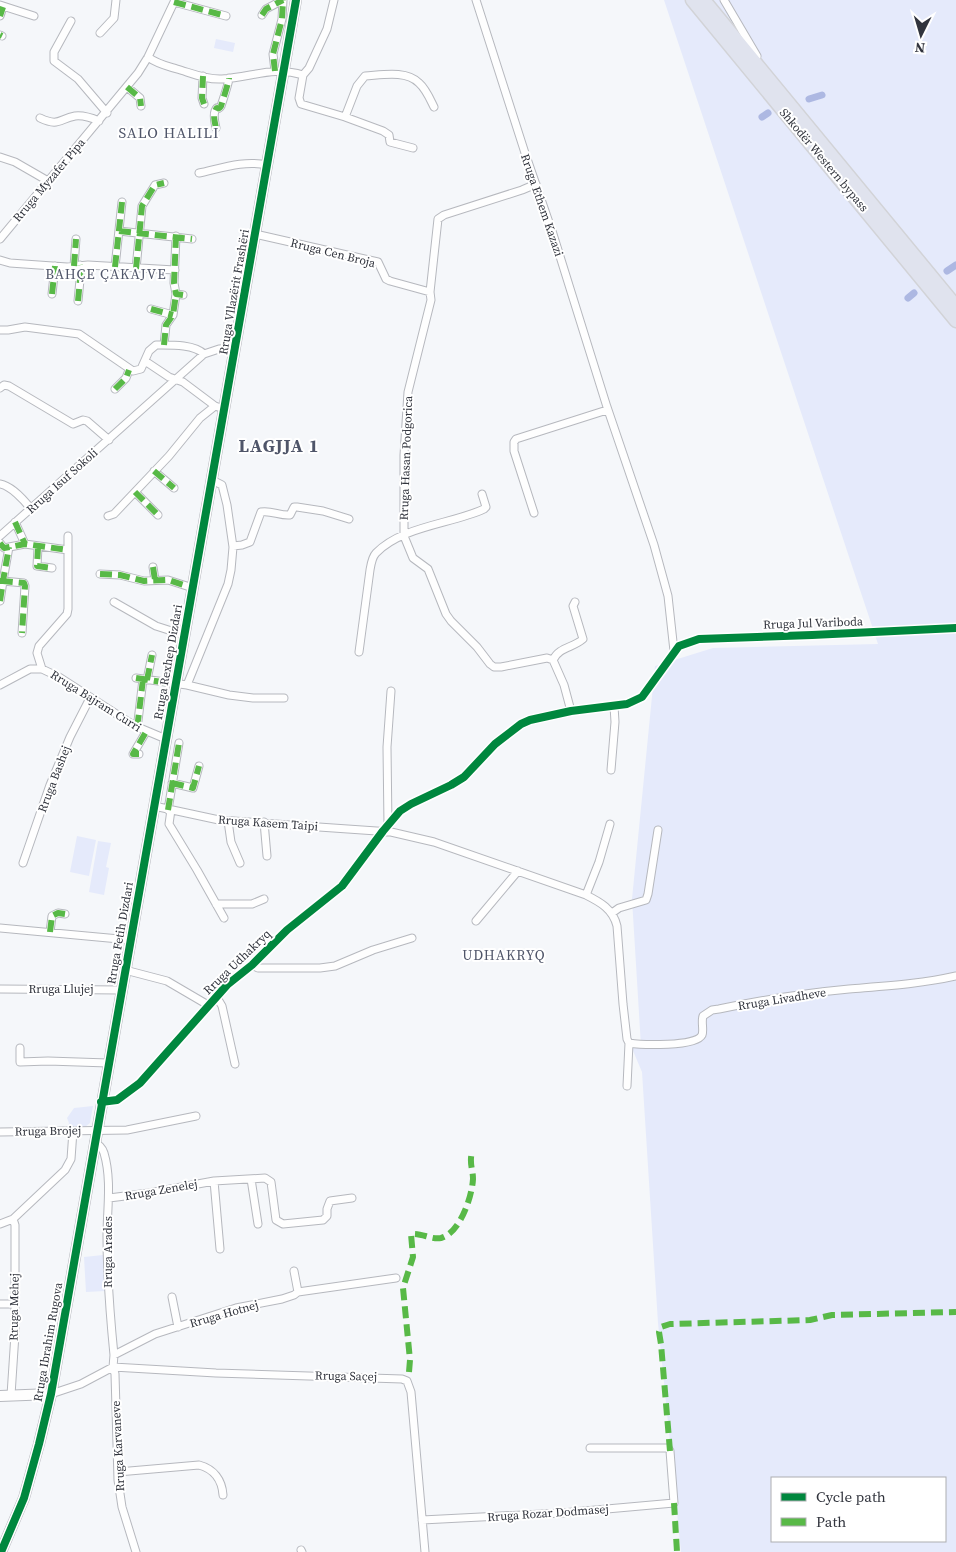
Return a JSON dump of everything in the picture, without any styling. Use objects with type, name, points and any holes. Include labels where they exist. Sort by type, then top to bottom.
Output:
[{"type":"highway","name":"Shkodër Western bypass","points":[[692,0],[956,321]]},
{"type":"highway","name":"Shkodër Western bypass","points":[[704,0],[956,306]]},
{"type":"main road","name":"Rruga Vllazërit Frashëri","points":[[193,588],[212,480],[220,407],[235,348],[267,165],[279,71],[296,0]]},
{"type":"main road","name":"Rruga Rexhep Dizdari","points":[[166,739],[193,588]]},
{"type":"main road","name":"Rruga Fetih Dizdari","points":[[97,1130],[166,739]]},
{"type":"main road","name":"Rruga Ibrahim Rugova","points":[[2,1552],[24,1498],[39,1444],[50,1394],[97,1130]]},
{"type":"main road","name":"Rruga Ibrahim Rugova","points":[[0,1396],[50,1394]]},
{"type":"street","points":[[100,33],[114,18],[116,0]]},
{"type":"street","name":"Rruga Vllazërit Frashëri","points":[[262,15],[266,8],[283,0],[282,18],[273,54],[279,71]]},
{"type":"street","points":[[334,0],[327,29],[309,68],[303,75],[299,101],[306,106],[345,117],[383,131],[389,135],[390,142],[414,148]]},
{"type":"street","name":"Rruga Ethem Kazazi","points":[[476,0],[608,410],[655,547],[668,596],[674,651]]},
{"type":"street","points":[[724,0],[771,80]]},
{"type":"street","name":"Rruga Myzafer Pipa","points":[[0,240],[107,113],[138,73],[148,57],[175,1],[226,16]]},
{"type":"street","points":[[0,16],[2,6],[34,16]]},
{"type":"street","points":[[72,21],[54,52],[54,61],[78,79],[107,113]]},
{"type":"street","points":[[148,57],[164,65],[212,78],[229,78],[279,71],[303,75]]},
{"type":"street","points":[[345,117],[357,86],[366,76],[388,74],[413,78],[420,83],[434,107]]},
{"type":"street","points":[[203,76],[202,98],[204,104]]},
{"type":"street","points":[[216,128],[216,110],[221,106],[229,78]]},
{"type":"street","points":[[127,86],[140,98],[141,106]]},
{"type":"street","points":[[40,118],[49,122],[58,122],[79,116],[99,121]]},
{"type":"street","points":[[0,158],[15,162],[48,181]]},
{"type":"street","points":[[199,173],[243,163],[267,165]]},
{"type":"street","points":[[136,269],[138,232],[142,206],[148,193],[155,185],[164,183]]},
{"type":"street","name":"Rruga Hasan Podgorica","points":[[536,184],[441,216],[437,222],[430,292],[431,300],[408,390],[404,536],[413,558],[428,569],[446,614],[490,664],[494,667],[501,667],[547,658],[553,660]]},
{"type":"street","points":[[115,268],[122,202]]},
{"type":"street","points":[[118,231],[192,238]]},
{"type":"street","name":"Rruga Cen Broja","points":[[255,234],[378,262],[386,278],[390,281],[430,292]]},
{"type":"street","points":[[164,345],[166,326],[173,315],[180,294],[175,270],[176,236]]},
{"type":"street","points":[[76,239],[77,266],[81,269],[78,301]]},
{"type":"street","points":[[0,260],[10,263],[55,266],[175,270]]},
{"type":"street","points":[[52,294],[55,266]]},
{"type":"street","points":[[151,310],[173,315]]},
{"type":"street","points":[[0,330],[25,327],[79,334],[129,370],[137,371],[141,369],[145,357],[156,345],[193,348],[200,350],[204,354]]},
{"type":"street","name":"Rruga Isuf Sokoli","points":[[0,536],[204,354],[219,348],[235,348]]},
{"type":"street","points":[[108,516],[114,514],[169,456],[200,418],[220,407],[145,361]]},
{"type":"street","points":[[114,389],[126,378],[129,370]]},
{"type":"street","name":"Rruga Isuf Sokoli","points":[[0,388],[4,385],[9,386],[73,424],[83,420],[87,421],[109,440]]},
{"type":"street","points":[[534,513],[514,451],[516,439],[608,410]]},
{"type":"street","points":[[154,471],[174,488]]},
{"type":"street","points":[[187,686],[228,584],[233,558],[227,505],[222,485],[212,480]]},
{"type":"street","points":[[0,484],[4,485],[31,509]]},
{"type":"street","points":[[135,492],[158,515]]},
{"type":"street","name":"Rruga Hasan Podgorica","points":[[404,536],[484,509],[486,507],[482,494]]},
{"type":"street","points":[[233,546],[250,542],[260,512],[264,511],[280,515],[290,515],[294,507],[297,507],[349,518]]},
{"type":"street","name":"Rruga Isuf Sokoli","points":[[16,522],[26,544]]},
{"type":"street","points":[[42,669],[37,654],[38,646],[66,614],[68,609],[68,536]]},
{"type":"street","points":[[359,652],[371,561],[375,553],[404,536]]},
{"type":"street","points":[[0,544],[4,548],[26,544],[68,550]]},
{"type":"street","points":[[38,546],[37,566],[52,568]]},
{"type":"street","points":[[0,601],[8,547]]},
{"type":"street","points":[[153,567],[156,580]]},
{"type":"street","points":[[100,574],[120,575],[144,581],[176,582],[193,588]]},
{"type":"street","points":[[2,581],[24,583],[22,633]]},
{"type":"street","name":"Rruga Rexhep Dizdari","points":[[114,602],[164,630],[184,635]]},
{"type":"street","points":[[571,711],[564,685],[553,660],[559,651],[579,643],[583,639],[573,606],[575,602]]},
{"type":"street","name":"Rruga Jul Variboda","points":[[674,651],[679,646],[699,638],[831,635],[956,628]]},
{"type":"street","name":"Rruga Udhakryq","points":[[101,1102],[117,1100],[140,1083],[227,985],[252,965],[288,930],[342,886],[400,811],[464,777],[495,744],[521,724],[530,720],[571,711],[627,704],[642,697],[674,651]]},
{"type":"street","name":"Rruga Rexhep Dizdari","points":[[152,655],[142,679],[175,684]]},
{"type":"street","name":"Rruga Bajram Curri","points":[[0,684],[30,669],[42,669],[59,677],[135,726],[166,739]]},
{"type":"street","points":[[135,726],[138,722],[142,679]]},
{"type":"street","points":[[175,684],[229,695],[253,698],[284,698]]},
{"type":"street","points":[[391,691],[387,747],[385,828],[434,842],[586,895],[612,914],[617,926],[622,1004],[629,1043],[627,1086]]},
{"type":"street","name":"Rruga Bashej","points":[[24,864],[50,785],[70,737],[90,698]]},
{"type":"street","points":[[611,770],[615,722],[614,706]]},
{"type":"street","points":[[139,754],[134,754],[146,732]]},
{"type":"street","points":[[179,743],[172,783],[169,824],[224,918]]},
{"type":"street","points":[[172,783],[193,788],[199,766]]},
{"type":"street","name":"Rruga Kasem Taipi","points":[[154,806],[207,819],[228,821],[385,828]]},
{"type":"street","points":[[228,821],[231,842],[240,863]]},
{"type":"street","points":[[264,822],[267,856]]},
{"type":"street","points":[[586,895],[599,862],[610,824]]},
{"type":"street","points":[[612,914],[620,908],[646,900],[658,830]]},
{"type":"street","points":[[476,921],[518,871]]},
{"type":"street","points":[[216,904],[252,904],[264,899]]},
{"type":"street","points":[[50,932],[52,916],[58,913],[65,914]]},
{"type":"street","points":[[0,928],[130,940]]},
{"type":"street","points":[[252,965],[258,968],[320,968],[335,966],[365,953],[412,938]]},
{"type":"street","points":[[125,970],[166,981],[208,1005]]},
{"type":"street","name":"Rruga Livadheve","points":[[629,1043],[676,1043],[700,1038],[703,1016],[712,1010],[795,996],[850,989],[887,987],[956,976]]},
{"type":"street","name":"Rruga Llujej","points":[[0,989],[121,990]]},
{"type":"street","points":[[216,996],[222,1006],[235,1064]]},
{"type":"street","points":[[20,1048],[20,1062],[108,1063]]},
{"type":"street","name":"Rruga Brojej","points":[[0,1132],[128,1130],[196,1116]]},
{"type":"street","points":[[0,1224],[13,1219],[65,1170],[70,1159],[73,1130]]},
{"type":"street","name":"Rruga Arades","points":[[94,1142],[100,1145],[104,1152],[109,1198],[107,1235],[108,1280],[114,1355],[113,1367]]},
{"type":"street","name":"Rruga Zenelej","points":[[109,1198],[214,1181],[265,1178],[270,1182],[275,1216],[279,1223],[323,1220],[327,1216],[330,1201],[352,1198]]},
{"type":"street","points":[[251,1179],[258,1224]]},
{"type":"street","name":"Rruga Zenelej","points":[[214,1181],[220,1249]]},
{"type":"street","name":"Rruga Mehej","points":[[11,1396],[15,1304],[15,1225],[13,1219]]},
{"type":"street","points":[[294,1271],[298,1292]]},
{"type":"street","name":"Rruga Hotnej","points":[[114,1355],[155,1334],[236,1308],[282,1300],[298,1292],[396,1278]]},
{"type":"street","name":"Rruga Hotnej","points":[[172,1297],[178,1328]]},
{"type":"street","points":[[0,1304],[15,1304]]},
{"type":"street","name":"Rruga Ibrahim Rugova","points":[[50,1394],[81,1384],[113,1367]]},
{"type":"street","name":"Rruga Karvaneve","points":[[113,1367],[115,1374],[118,1472],[122,1507],[136,1552]]},
{"type":"street","name":"Rruga Saçej","points":[[113,1367],[216,1374],[394,1378],[407,1381],[411,1392],[425,1552]]},
{"type":"street","name":"Rruga Rozar Dodmasej","points":[[422,1520],[562,1514],[674,1502],[670,1451],[668,1448],[590,1448]]},
{"type":"street","points":[[118,1472],[198,1465],[210,1469],[222,1484],[223,1495]]},
{"type":"shaded area","points":[[664,0],[956,0],[956,1552],[681,1552],[658,1323],[642,1072],[631,1046],[641,1046],[632,899],[655,666],[713,648],[878,644]]},
{"type":"shaded area","points":[[216,39],[235,43],[233,52],[214,48]]},
{"type":"shaded area","points":[[77,836],[96,840],[89,876],[70,872]]},
{"type":"shaded area","points":[[98,841],[111,843],[106,867],[109,868],[104,895],[89,892]]},
{"type":"shaded area","points":[[93,1106],[90,1123],[85,1127],[67,1128],[69,1123],[67,1118],[74,1108]]},
{"type":"shaded area","points":[[103,1255],[105,1291],[86,1292],[84,1257]]},
{"type":"waterway","points":[[809,99],[822,95]]},
{"type":"waterway","points":[[762,117],[768,113]]},
{"type":"waterway","points":[[947,271],[956,265]]},
{"type":"waterway","points":[[908,298],[914,293]]},
{"type":"marked path","points":[[262,15],[266,9],[283,0]]},
{"type":"marked path","points":[[275,71],[273,54],[282,19],[283,0]]},
{"type":"marked path","points":[[174,2],[226,16]]},
{"type":"marked path","points":[[0,16],[3,7]]},
{"type":"marked path","points":[[203,76],[202,98],[204,104]]},
{"type":"marked path","points":[[216,128],[214,113],[221,106],[229,78]]},
{"type":"marked path","points":[[127,87],[140,98],[141,106]]},
{"type":"marked path","points":[[136,269],[142,206],[155,185],[164,183]]},
{"type":"marked path","points":[[115,267],[122,202]]},
{"type":"marked path","points":[[119,231],[192,239]]},
{"type":"marked path","points":[[176,236],[174,283],[176,294],[183,295]]},
{"type":"marked path","points":[[74,266],[76,239]]},
{"type":"marked path","points":[[78,301],[80,265]]},
{"type":"marked path","points":[[52,294],[55,266]]},
{"type":"marked path","points":[[164,345],[166,325],[173,315],[176,294]]},
{"type":"marked path","points":[[151,309],[173,315]]},
{"type":"marked path","points":[[115,389],[126,378],[129,370]]},
{"type":"marked path","points":[[154,471],[174,488]]},
{"type":"marked path","points":[[135,492],[158,515]]},
{"type":"marked path","points":[[15,522],[25,544]]},
{"type":"marked path","points":[[0,543],[4,548],[25,544],[68,550]]},
{"type":"marked path","points":[[0,581],[3,581],[9,547]]},
{"type":"marked path","points":[[38,547],[37,566],[52,568]]},
{"type":"marked path","points":[[153,567],[155,580]]},
{"type":"marked path","points":[[100,574],[120,575],[144,581],[168,580],[193,588]]},
{"type":"marked path","points":[[0,601],[3,581],[24,583],[22,633]]},
{"type":"marked path","points":[[147,680],[152,655]]},
{"type":"marked path","points":[[136,678],[175,684]]},
{"type":"marked path","points":[[135,726],[138,721],[143,679]]},
{"type":"marked path","points":[[139,754],[133,754],[146,732]]},
{"type":"marked path","points":[[168,810],[179,743]]},
{"type":"marked path","points":[[172,783],[193,788],[199,766]]},
{"type":"marked path","points":[[50,932],[52,916],[58,913],[65,914]]},
{"type":"marked path","points":[[409,1372],[410,1360],[403,1288],[413,1257],[411,1234],[441,1238],[448,1235],[454,1229],[464,1213],[470,1195],[473,1179],[472,1152]]},
{"type":"marked path","points":[[670,1451],[659,1332],[661,1327],[670,1324],[810,1320],[832,1315],[956,1312]]},
{"type":"marked path","points":[[674,1503],[677,1552]]},
{"type":"cycle path","points":[[1,1552],[24,1498],[51,1394],[296,0]]},
{"type":"cycle path","points":[[101,1102],[117,1100],[140,1083],[227,985],[252,965],[287,930],[342,886],[400,811],[464,777],[495,744],[521,724],[530,720],[571,711],[627,704],[642,697],[679,646],[699,639],[956,628]]},
{"type":"district","name":"SALO HALILI","points":[[169,132]]},
{"type":"district","name":"BAHÇE ÇAKAJVE","points":[[106,274]]},
{"type":"district","name":"LAGJJA 1","points":[[279,445]]},
{"type":"district","name":"UDHAKRYQ","points":[[504,955]]}]
